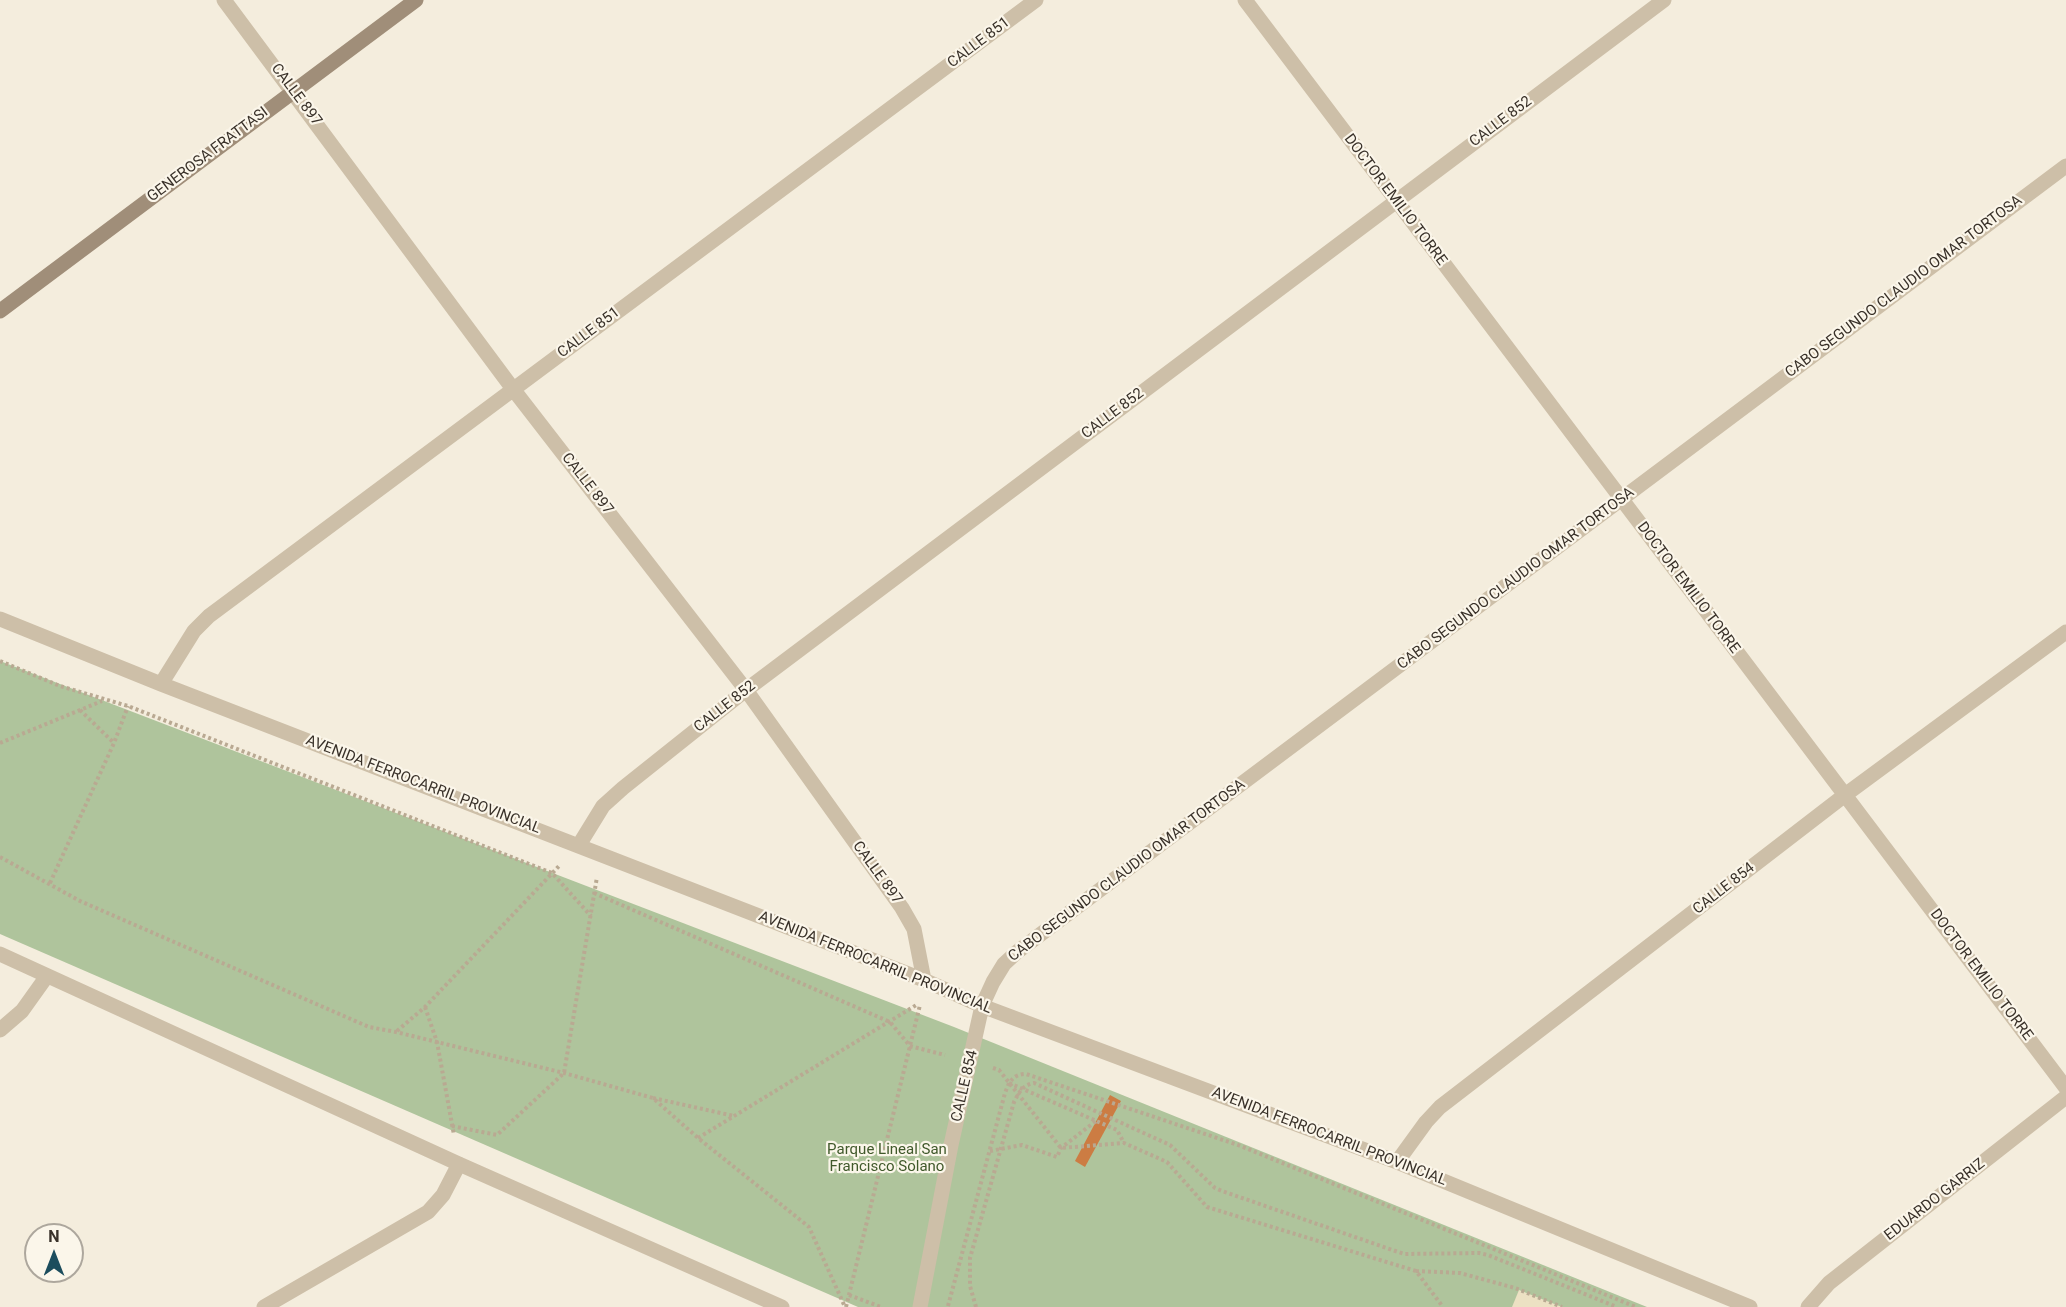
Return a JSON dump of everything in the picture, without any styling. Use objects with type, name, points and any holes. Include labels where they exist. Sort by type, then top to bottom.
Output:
[{"type":"main road","name":"GENEROSA FRATTASI","points":[[0,311],[416,0]]},
{"type":"street","name":"CALLE 897","points":[[224,0],[513,389],[746,690],[902,908],[914,929],[924,980]]},
{"type":"street","name":"CALLE 851","points":[[161,684],[194,631],[209,616],[1036,0]]},
{"type":"street","name":"DOCTOR EMILIO TORRE","points":[[1245,0],[2066,1088]]},
{"type":"street","name":"CALLE 852","points":[[579,845],[603,806],[746,690],[1664,0]]},
{"type":"street","name":"CABO SEGUNDO CLAUDIO OMAR TORTOSA","points":[[982,1006],[1004,964],[1017,952],[2066,166]]},
{"type":"street","name":"AVENIDA FERROCARRIL PROVINCIAL","points":[[0,619],[161,684],[924,980],[982,1006],[1397,1162],[1750,1307]]},
{"type":"street","name":"CALLE 854","points":[[1397,1162],[1440,1107],[1845,795],[2066,632]]},
{"type":"street","points":[[0,954],[459,1164],[782,1307]]},
{"type":"street","points":[[0,1030],[22,1011],[47,976]]},
{"type":"street","name":"CALLE 854","points":[[920,1307],[951,1145],[982,1006]]},
{"type":"street","name":"EDUARDO GARRIZ","points":[[1808,1307],[1829,1282],[2066,1097]]},
{"type":"street","points":[[264,1307],[428,1212],[444,1195],[459,1164]]},
{"type":"path","points":[[0,662],[60,686],[128,706],[552,873],[591,916]]},
{"type":"path","points":[[0,743],[102,700]]},
{"type":"path","points":[[50,884],[114,743],[128,706]]},
{"type":"path","points":[[80,710],[114,743]]},
{"type":"path","points":[[396,1032],[425,1007],[579,845]]},
{"type":"path","points":[[452,1126],[497,1135],[564,1073],[602,854]]},
{"type":"path","points":[[0,856],[80,901],[369,1027],[564,1073],[653,1098],[735,1116]]},
{"type":"path","points":[[594,893],[890,1022],[910,1046],[999,1070],[1061,1148]]},
{"type":"path","points":[[698,1138],[920,1003],[845,1307]]},
{"type":"path","points":[[425,1007],[437,1042],[459,1164]]},
{"type":"path","points":[[948,1307],[1009,1083],[1019,1074],[1026,1074],[1239,1145],[1636,1307]]},
{"type":"path","points":[[1009,1083],[1118,1130],[1124,1143]]},
{"type":"path","points":[[976,1307],[970,1286],[970,1258],[1014,1102],[1022,1088],[1034,1083],[1170,1145],[1215,1188],[1222,1191],[1404,1254],[1479,1253],[1488,1255],[1617,1307]]},
{"type":"path","points":[[653,1098],[698,1138],[809,1227],[845,1307]]},
{"type":"path","points":[[990,1151],[1022,1145],[1057,1157],[1061,1148],[1096,1121]]},
{"type":"path","points":[[1061,1148],[1124,1143],[1167,1162],[1207,1207],[1416,1271],[1460,1273],[1515,1288],[1562,1307]]},
{"type":"path","points":[[1416,1271],[1443,1307]]},
{"type":"path","points":[[849,1295],[881,1307]]},
{"type":"green space","name":"Parque Lineal San Francisco Solano","points":[[0,661],[954,1027],[1647,1307],[858,1307],[0,934]]},
{"type":"shaded area","points":[[1519,1290],[1562,1307],[1512,1307]]},
{"type":"building","points":[[1110,1095],[1121,1101],[1085,1167],[1075,1161]]}]
